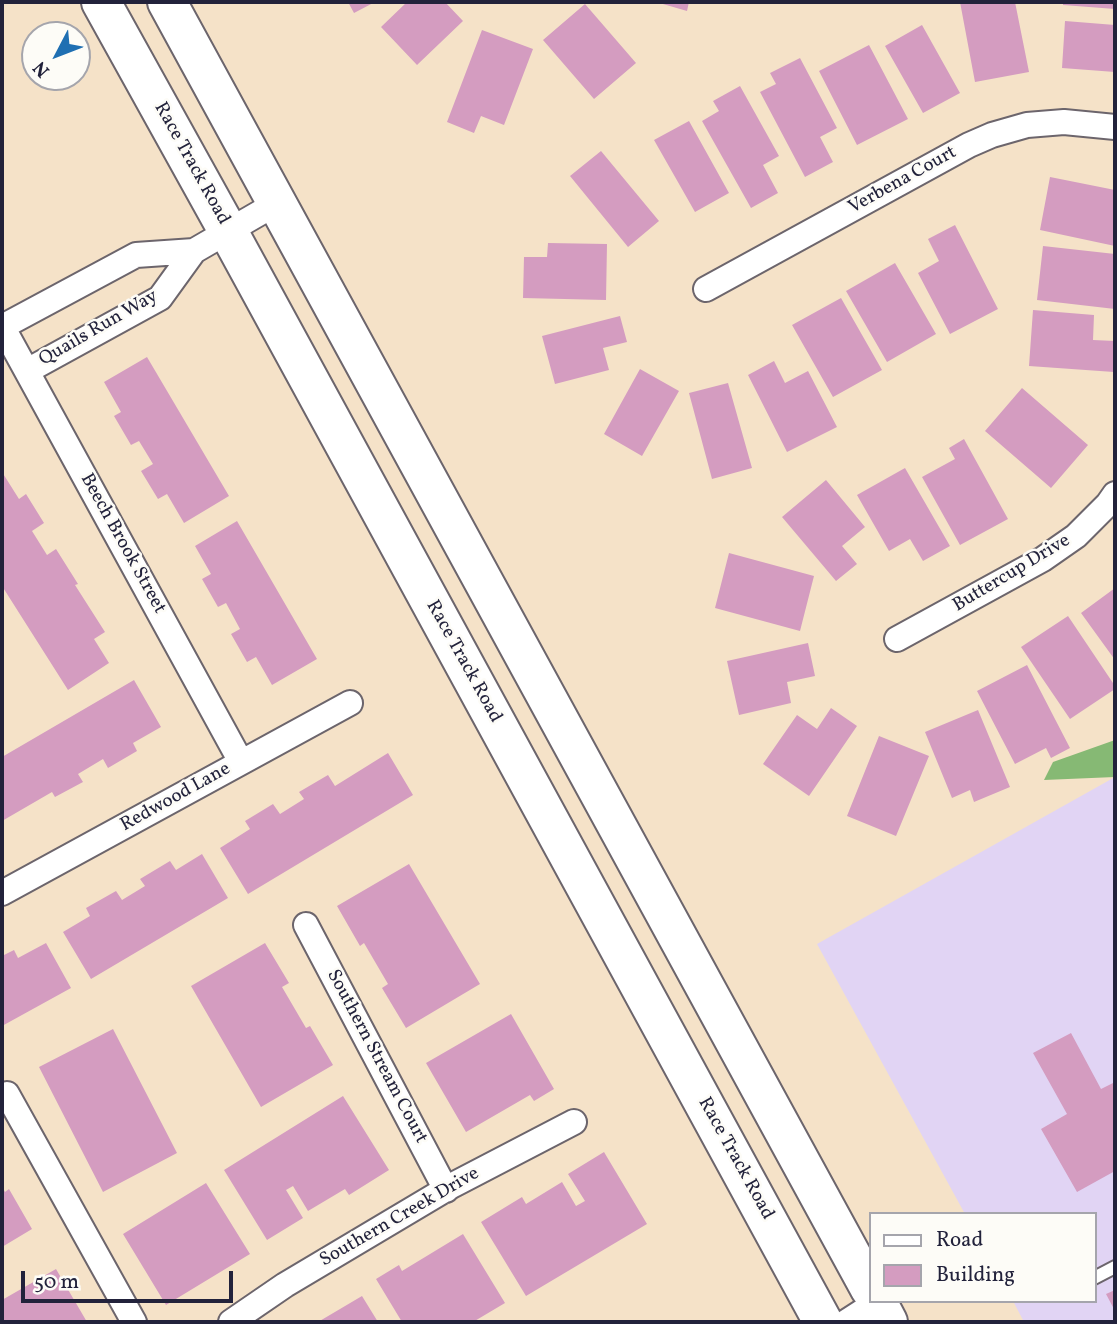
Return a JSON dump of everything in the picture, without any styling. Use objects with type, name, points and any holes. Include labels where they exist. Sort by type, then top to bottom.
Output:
[{"type":"main road","name":"Race Track Road","points":[[101,2],[823,1322]]},
{"type":"main road","points":[[167,2],[869,1287]]},
{"type":"main road","points":[[878,1303],[888,1322]]},
{"type":"street","name":"Verbena Court","points":[[706,289],[968,145],[992,135],[1027,125],[1064,122],[1115,127]]},
{"type":"street","name":"Quails Run Way","points":[[27,371],[160,298],[194,251],[277,202]]},
{"type":"street","name":"Quails Run Way","points":[[2,327],[136,255],[194,251]]},
{"type":"street","name":"Beech Brook Street","points":[[2,327],[241,762]]},
{"type":"street","name":"Buttercup Drive","points":[[897,639],[1043,559],[1076,536],[1115,494]]},
{"type":"street","name":"Redwood Lane","points":[[2,893],[350,702]]},
{"type":"street","name":"Southern Stream Court","points":[[306,925],[446,1190]]},
{"type":"street","points":[[6,1094],[134,1322]]},
{"type":"street","name":"Southern Creek Drive","points":[[230,1322],[285,1285],[446,1190],[574,1122]]},
{"type":"street","points":[[846,1322],[874,1303]]},
{"type":"lane","points":[[1096,1277],[1115,1267]]},
{"type":"shaded area","points":[[1115,777],[1115,1322],[1024,1322],[1014,1303],[1096,1303],[1096,1212],[964,1212],[817,944]]},
{"type":"green space","points":[[1115,740],[1115,777],[1044,780],[1053,762]]},
{"type":"building","points":[[348,2],[375,2],[354,13]]},
{"type":"building","points":[[407,2],[445,2],[463,21],[417,65],[381,27]]},
{"type":"building","points":[[656,2],[689,2],[687,11]]},
{"type":"building","points":[[960,2],[1015,2],[1029,72],[975,82]]},
{"type":"building","points":[[1063,2],[1115,2],[1115,9],[1063,5]]},
{"type":"building","points":[[585,4],[636,63],[594,99],[543,40]]},
{"type":"building","points":[[1065,21],[1115,25],[1115,72],[1062,68]]},
{"type":"building","points":[[922,25],[960,93],[923,113],[885,46]]},
{"type":"building","points":[[482,30],[533,49],[504,125],[481,116],[474,133],[447,122]]},
{"type":"building","points":[[869,45],[908,119],[857,145],[819,71]]},
{"type":"building","points":[[800,58],[837,128],[820,137],[833,162],[805,177],[760,92],[776,84],[770,73]]},
{"type":"building","points":[[740,86],[779,156],[763,165],[778,193],[751,208],[702,121],[719,111],[713,101]]},
{"type":"building","points":[[689,121],[729,193],[695,212],[654,140]]},
{"type":"building","points":[[601,151],[659,221],[628,247],[570,176]]},
{"type":"building","points":[[1050,177],[1115,190],[1115,246],[1040,230]]},
{"type":"building","points":[[955,225],[998,309],[950,334],[918,273],[939,261],[928,239]]},
{"type":"building","points":[[548,243],[607,244],[606,300],[523,298],[524,257],[547,257]]},
{"type":"building","points":[[1043,246],[1115,254],[1115,309],[1037,300]]},
{"type":"building","points":[[895,263],[936,334],[887,362],[846,291]]},
{"type":"building","points":[[841,298],[882,370],[833,397],[792,325]]},
{"type":"building","points":[[1033,310],[1094,315],[1093,340],[1115,341],[1114,372],[1029,366]]},
{"type":"building","points":[[620,316],[627,342],[603,348],[609,370],[555,384],[542,336]]},
{"type":"building","points":[[147,357],[229,496],[184,523],[167,494],[158,499],[141,471],[153,464],[139,441],[131,445],[114,416],[121,412],[104,382]]},
{"type":"building","points":[[774,361],[785,383],[808,371],[837,427],[787,452],[748,375]]},
{"type":"building","points":[[640,369],[679,391],[642,456],[604,434]]},
{"type":"building","points":[[728,383],[752,468],[712,479],[689,393]]},
{"type":"building","points":[[1022,388],[1088,445],[1051,488],[985,431]]},
{"type":"building","points":[[964,439],[1008,519],[960,545],[922,477],[955,459],[949,448]]},
{"type":"building","points":[[905,468],[950,546],[923,561],[910,539],[889,551],[857,495]]},
{"type":"building","points":[[2,472],[19,499],[26,494],[44,523],[32,531],[47,555],[56,549],[105,632],[94,639],[109,663],[68,690],[2,586]]},
{"type":"building","points":[[826,480],[865,527],[842,546],[857,564],[836,581],[782,517]]},
{"type":"building","points":[[237,521],[317,659],[272,685],[256,657],[247,662],[231,634],[240,629],[226,603],[218,607],[202,579],[211,574],[195,546]]},
{"type":"building","points":[[729,553],[814,576],[800,631],[715,608]]},
{"type":"building","points":[[1115,588],[1115,660],[1081,613]]},
{"type":"building","points":[[1068,616],[1115,686],[1115,689],[1070,719],[1021,647]]},
{"type":"building","points":[[808,643],[815,676],[787,682],[791,703],[739,715],[727,661]]},
{"type":"building","points":[[1027,665],[1070,748],[1051,758],[1046,748],[1015,764],[977,691]]},
{"type":"building","points":[[134,680],[161,727],[133,743],[137,751],[108,768],[103,759],[78,774],[83,782],[55,797],[52,792],[2,821],[2,757]]},
{"type":"building","points":[[831,708],[857,726],[809,796],[763,764],[797,715],[817,729]]},
{"type":"building","points":[[978,710],[1010,787],[974,802],[970,790],[952,798],[925,732]]},
{"type":"building","points":[[879,736],[929,756],[896,836],[847,816]]},
{"type":"building","points":[[388,753],[413,795],[248,894],[220,848],[250,829],[245,821],[273,804],[280,814],[304,799],[299,792],[328,775],[335,786]]},
{"type":"building","points":[[202,854],[228,898],[91,979],[63,932],[90,916],[86,908],[116,891],[122,900],[145,886],[140,879],[170,861],[176,870]]},
{"type":"building","points":[[409,864],[480,984],[406,1028],[382,988],[388,984],[364,943],[360,946],[337,906]]},
{"type":"building","points":[[46,943],[71,988],[2,1026],[2,956],[14,950],[18,958]]},
{"type":"building","points":[[265,943],[289,983],[282,987],[306,1028],[310,1026],[333,1065],[261,1107],[191,986]]},
{"type":"building","points":[[511,1014],[554,1089],[534,1101],[530,1095],[466,1132],[426,1063]]},
{"type":"building","points":[[113,1029],[177,1153],[103,1192],[39,1067]]},
{"type":"building","points":[[1071,1033],[1101,1089],[1115,1082],[1115,1171],[1077,1192],[1041,1129],[1067,1114],[1033,1053]]},
{"type":"building","points":[[343,1096],[389,1170],[349,1195],[345,1189],[308,1211],[293,1186],[286,1190],[303,1218],[267,1240],[224,1170]]},
{"type":"building","points":[[604,1152],[647,1224],[526,1296],[481,1222],[522,1197],[526,1204],[562,1182],[576,1206],[585,1201],[568,1174]]},
{"type":"building","points":[[206,1183],[250,1254],[166,1305],[123,1234]]},
{"type":"building","points":[[2,1186],[5,1192],[9,1189],[32,1229],[2,1247]]},
{"type":"building","points":[[463,1234],[505,1303],[473,1322],[402,1322],[376,1279],[399,1265],[402,1271]]},
{"type":"building","points":[[56,1269],[87,1322],[2,1322],[2,1300]]},
{"type":"building","points":[[1115,1290],[1115,1311],[1106,1294]]},
{"type":"building","points":[[362,1296],[378,1322],[318,1322]]}]
